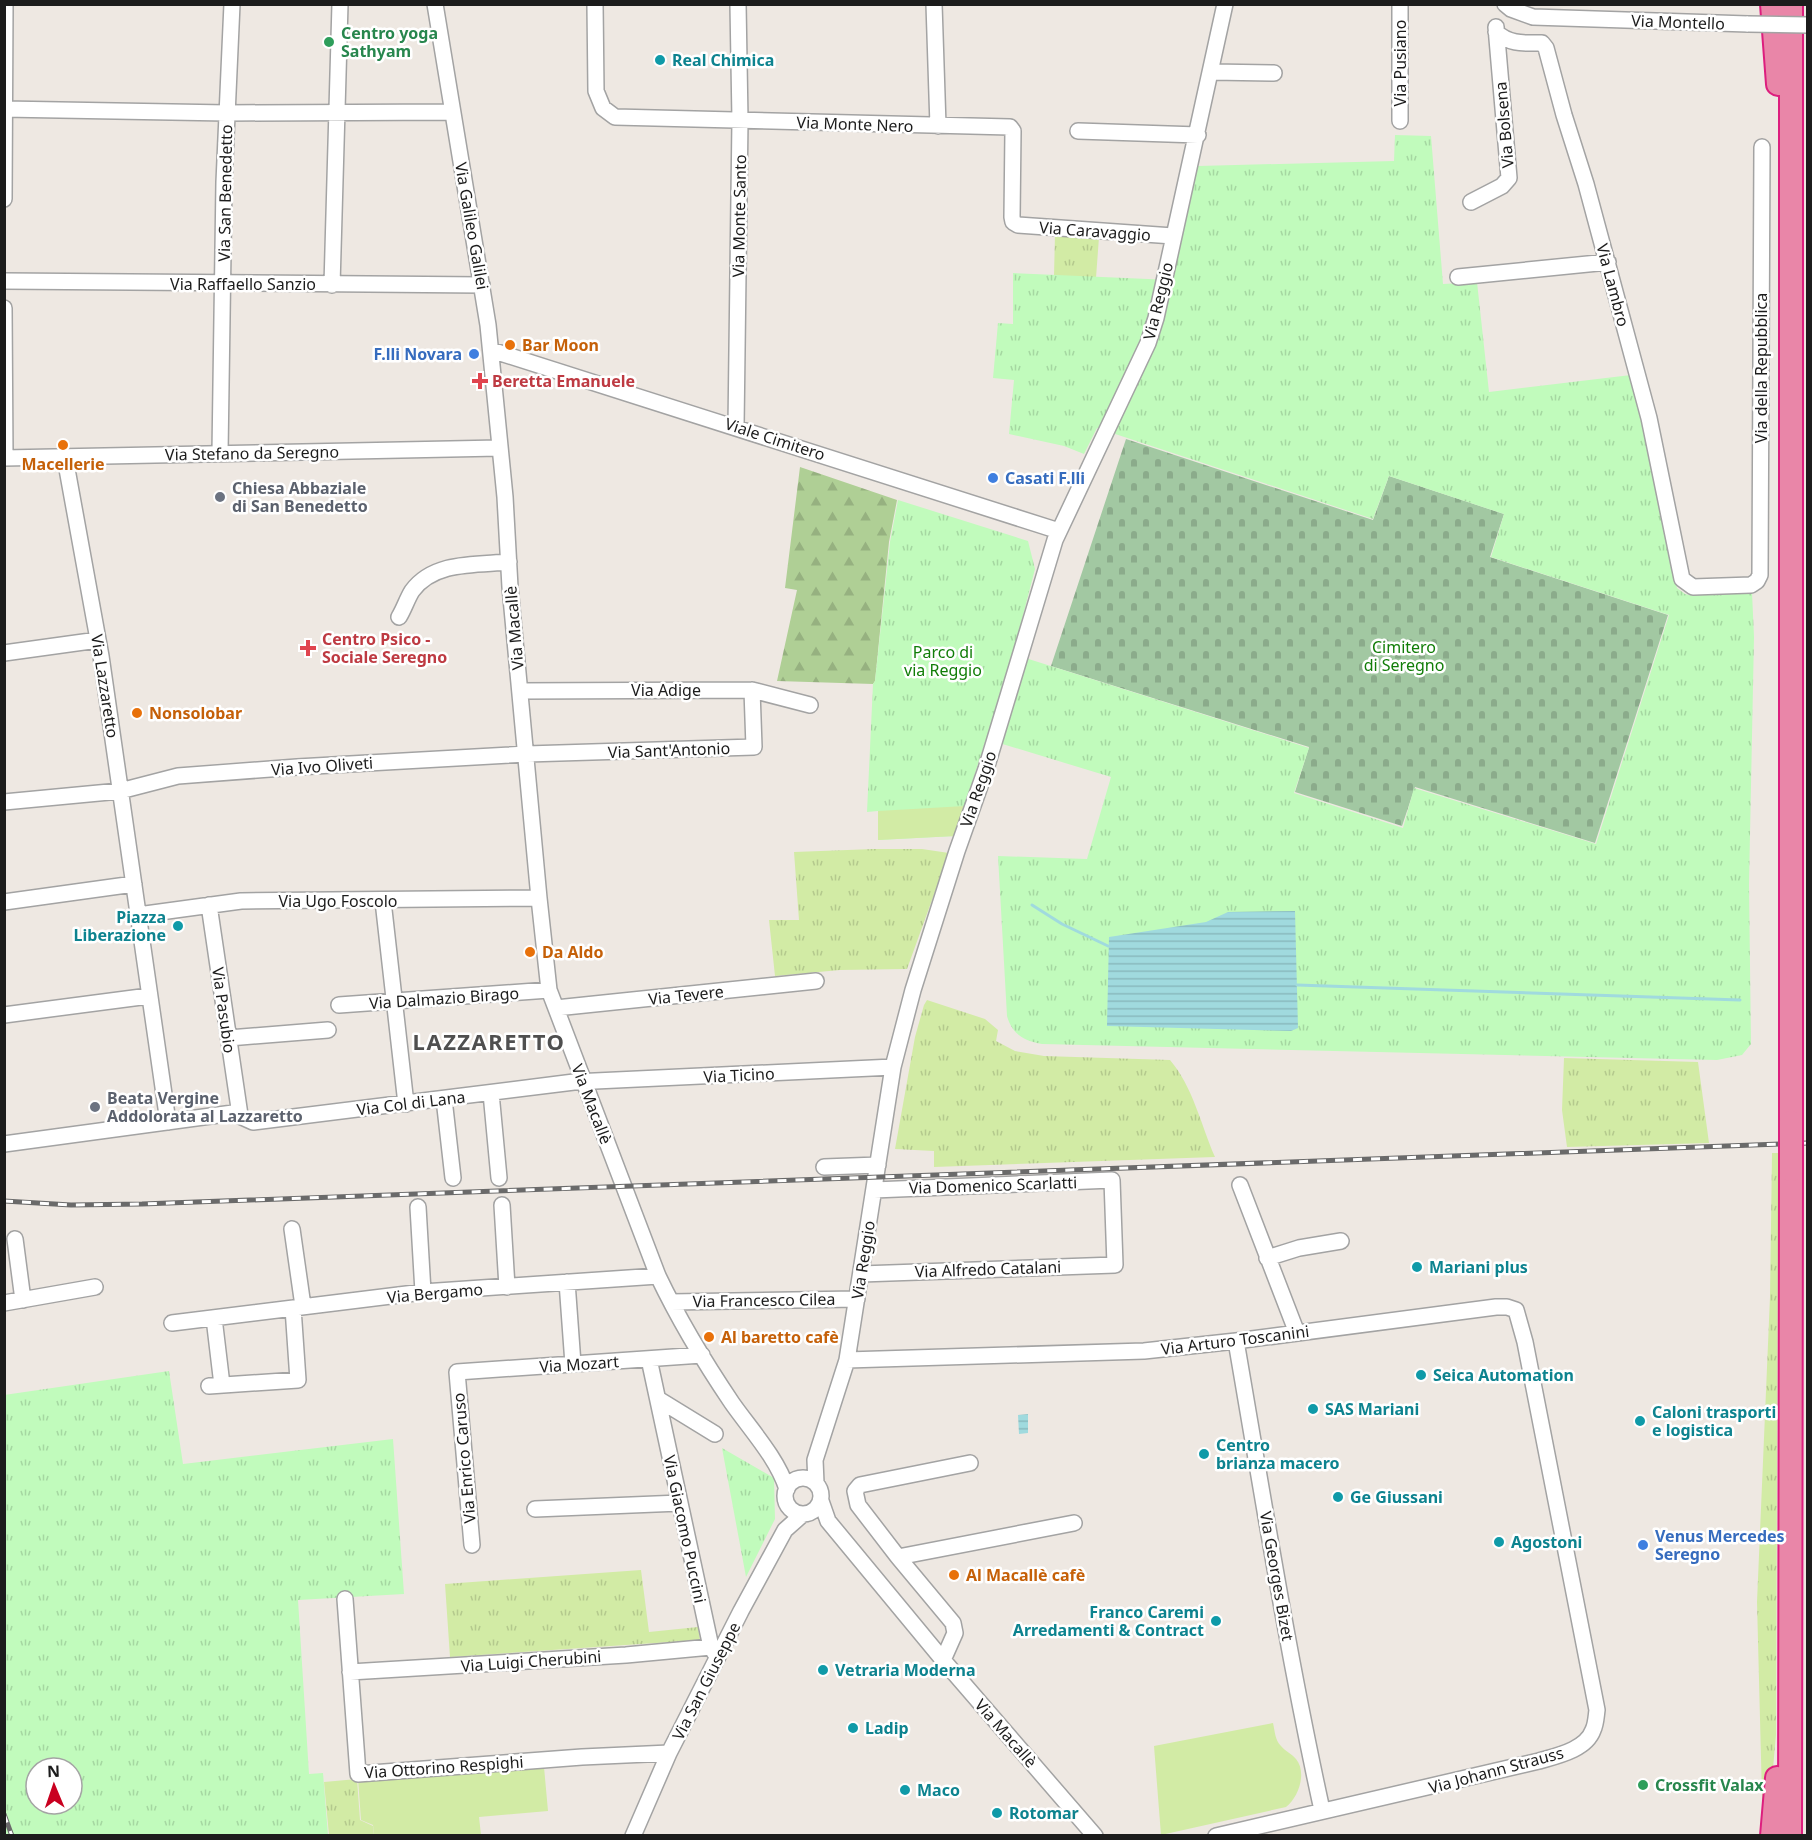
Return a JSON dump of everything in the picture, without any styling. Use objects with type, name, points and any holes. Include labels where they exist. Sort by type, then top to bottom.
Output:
[{"type":"highway","points":[[1772,4],[1780,103],[1792,158]]},
{"type":"highway","points":[[1790,1836],[1791,4]]},
{"type":"highway","points":[[1772,1836],[1779,1757],[1779,1704],[1789,1688],[1790,1681]]},
{"type":"street","points":[[4,199],[5,4]]},
{"type":"street","name":"Via San Benedetto","points":[[220,453],[227,113],[232,4]]},
{"type":"street","points":[[332,285],[340,4]]},
{"type":"street","name":"Via Galileo Galilei","points":[[435,4],[482,285],[491,350],[500,448]]},
{"type":"street","name":"Via Monte Nero","points":[[595,4],[596,91],[603,108],[615,117],[1010,127],[1013,131],[1012,217],[1013,222],[1018,225]]},
{"type":"street","name":"Via Monte Santo","points":[[736,427],[740,120],[738,4]]},
{"type":"street","points":[[934,4],[938,126]]},
{"type":"street","name":"Via Reggio","points":[[805,1480],[815,1460],[847,1360],[893,1067],[913,990],[957,851],[986,769],[1055,540],[1148,343],[1156,318],[1212,72],[1225,4]]},
{"type":"street","name":"Via Pusiano","points":[[1400,4],[1400,121]]},
{"type":"street","name":"Via Montello","points":[[1505,4],[1523,15],[1549,18],[1808,25]]},
{"type":"street","points":[[1527,4],[1534,11],[1549,18]]},
{"type":"street","name":"Via Bolsena","points":[[1471,202],[1502,186],[1509,178],[1496,30]]},
{"type":"street","name":"Via Lambro","points":[[1496,30],[1512,42],[1542,43],[1546,48],[1608,262],[1648,418],[1682,579]]},
{"type":"street","points":[[1212,72],[1274,73]]},
{"type":"street","points":[[5,109],[227,113],[452,112]]},
{"type":"street","points":[[1078,131],[1198,135]]},
{"type":"street","name":"Via della Repubblica","points":[[1682,579],[1692,587],[1751,585],[1760,575],[1762,147]]},
{"type":"street","name":"Via Caravaggio","points":[[1018,225],[1173,237]]},
{"type":"street","points":[[1458,277],[1608,262]]},
{"type":"street","name":"Via Raffaello Sanzio","points":[[4,281],[482,285]]},
{"type":"street","points":[[4,308],[5,458]]},
{"type":"street","name":"Viale Cimitero","points":[[491,350],[1059,531]]},
{"type":"street","name":"Via Stefano da Seregno","points":[[5,458],[500,448]]},
{"type":"street","name":"Via Macallè","points":[[500,448],[520,691],[549,990],[670,1302],[748,1426],[777,1465],[787,1489]]},
{"type":"street","name":"Via Lazzaretto","points":[[65,458],[78,540],[98,640],[138,915]]},
{"type":"street","name":"Via Macallè","points":[[399,617],[413,591],[439,570],[509,562]]},
{"type":"street","points":[[4,653],[98,640]]},
{"type":"street","name":"Via Adige","points":[[520,691],[752,690],[810,705]]},
{"type":"street","name":"Via Sant'Antonio","points":[[527,754],[754,747],[752,690]]},
{"type":"street","name":"Via Ivo Oliveti","points":[[4,802],[120,791],[178,776],[527,754]]},
{"type":"street","points":[[4,902],[134,884]]},
{"type":"street","name":"Via Ugo Foscolo","points":[[138,915],[241,901],[539,898]]},
{"type":"street","points":[[383,901],[406,1104]]},
{"type":"street","name":"Via Pasubio","points":[[209,905],[240,1115]]},
{"type":"street","points":[[138,915],[168,1122]]},
{"type":"street","name":"Via Tevere","points":[[556,1008],[816,981]]},
{"type":"street","name":"Via Dalmazio Birago","points":[[339,1005],[549,990]]},
{"type":"street","points":[[4,1015],[149,996]]},
{"type":"street","points":[[229,1038],[328,1030]]},
{"type":"street","name":"Via Ticino","points":[[584,1082],[893,1067]]},
{"type":"street","name":"Via Col di Lana","points":[[4,1144],[233,1113],[253,1122],[584,1082]]},
{"type":"street","points":[[490,1093],[499,1178]]},
{"type":"street","points":[[444,1099],[453,1178]]},
{"type":"street","points":[[825,1167],[878,1165]]},
{"type":"street","name":"Via Domenico Scarlatti","points":[[874,1190],[1112,1180],[1114,1265]]},
{"type":"street","points":[[1240,1185],[1297,1333]]},
{"type":"street","points":[[502,1205],[507,1287]]},
{"type":"street","points":[[418,1207],[423,1292]]},
{"type":"street","points":[[214,1318],[215,1386],[298,1380],[298,1307],[292,1229]]},
{"type":"street","points":[[15,1239],[23,1300]]},
{"type":"street","points":[[1267,1258],[1299,1248],[1341,1241]]},
{"type":"street","name":"Via Alfredo Catalani","points":[[861,1274],[1114,1265]]},
{"type":"street","name":"Via Bergamo","points":[[172,1323],[423,1292],[658,1276]]},
{"type":"street","points":[[567,1282],[573,1364]]},
{"type":"street","points":[[4,1303],[95,1287]]},
{"type":"street","name":"Via Francesco Cilea","points":[[670,1302],[856,1299]]},
{"type":"street","name":"Via Arturo Toscanini","points":[[847,1360],[1144,1351],[1507,1307],[1516,1310],[1525,1342],[1539,1413]]},
{"type":"street","name":"Via Georges Bizet","points":[[1236,1341],[1277,1576],[1322,1810]]},
{"type":"street","name":"Via Mozart","points":[[457,1372],[702,1355]]},
{"type":"street","name":"Via Giacomo Puccini","points":[[649,1359],[715,1652]]},
{"type":"street","name":"Via Enrico Caruso","points":[[457,1372],[471,1545]]},
{"type":"street","points":[[658,1399],[715,1434]]},
{"type":"street","name":"Via Johann Strauss","points":[[1216,1836],[1539,1761],[1567,1752],[1582,1743],[1593,1732],[1598,1710],[1539,1413]]},
{"type":"street","points":[[943,1660],[955,1633],[953,1623],[898,1557],[856,1501],[855,1491],[860,1485],[970,1463]]},
{"type":"street","name":"Via Macallè","points":[[777,1465],[805,1480]]},
{"type":"street","points":[[805,1513],[816,1508],[821,1501],[820,1489],[805,1480],[792,1481],[785,1496],[788,1505],[795,1512],[826,1519]]},
{"type":"street","name":"Via Macallè","points":[[821,1501],[826,1519],[943,1660],[1095,1836]]},
{"type":"street","points":[[535,1509],[680,1503]]},
{"type":"street","name":"Via San Giuseppe","points":[[785,1530],[788,1505]]},
{"type":"street","name":"Via San Giuseppe","points":[[633,1836],[715,1652],[785,1530],[805,1513]]},
{"type":"street","points":[[898,1557],[1074,1523]]},
{"type":"street","name":"Via Ottorino Respighi","points":[[345,1599],[358,1774],[669,1753]]},
{"type":"street","name":"Via Luigi Cherubini","points":[[350,1672],[626,1655],[715,1652]]},
{"type":"green space","name":"Parco di via Reggio","points":[[1395,135],[1431,136],[1443,284],[1477,282],[1489,392],[1631,375],[1677,588],[1689,595],[1752,592],[1754,637],[1749,885],[1751,1044],[1742,1055],[1717,1060],[1036,1043],[1020,1036],[1012,1028],[1007,1016],[998,856],[1087,859],[1111,777],[986,739],[955,836],[878,840],[878,811],[867,812],[873,684],[890,542],[898,500],[1028,541],[1035,569],[1013,654],[1309,748],[1294,793],[1403,828],[1414,788],[1596,844],[1669,615],[1491,557],[1504,514],[1389,476],[1373,519],[1097,428],[1084,454],[1064,446],[1009,434],[1014,380],[993,378],[998,323],[1013,324],[1013,273],[1171,280],[1198,166],[1394,161]]},
{"type":"green space","points":[[1055,234],[1099,237],[1096,278],[1054,276]]},
{"type":"green space","name":"Cimitero di Seregno","points":[[1126,439],[1373,520],[1389,476],[1504,514],[1490,557],[1668,615],[1595,843],[1415,787],[1402,826],[1295,792],[1309,747],[1051,666]]},
{"type":"green space","points":[[800,467],[897,500],[889,542],[873,684],[777,681],[797,590],[785,588]]},
{"type":"green space","points":[[965,806],[955,836],[878,840],[878,811]]},
{"type":"green space","points":[[922,849],[949,853],[907,969],[840,970],[775,976],[769,920],[799,920],[794,852]]},
{"type":"green space","points":[[927,1000],[985,1019],[998,1030],[996,1041],[1015,1051],[1044,1056],[1170,1060],[1191,1094],[1215,1157],[934,1167],[934,1151],[895,1149],[915,1037]]},
{"type":"green space","points":[[1564,1058],[1698,1062],[1709,1143],[1567,1147],[1562,1110]]},
{"type":"green space","points":[[1772,1153],[1778,1153],[1778,1170],[1780,1170],[1776,1735],[1767,1835],[1763,1836],[1757,1602],[1770,1297]]},
{"type":"green space","points":[[169,1371],[183,1464],[393,1439],[404,1594],[298,1600],[309,1774],[323,1773],[328,1835],[5,1835],[4,1395]]},
{"type":"green space","points":[[722,1448],[774,1478],[775,1519],[746,1577]]},
{"type":"green space","points":[[641,1570],[649,1632],[698,1627],[700,1640],[450,1657],[445,1584]]},
{"type":"green space","points":[[1273,1723],[1278,1741],[1296,1759],[1301,1771],[1298,1791],[1291,1803],[1286,1807],[1161,1835],[1154,1746]]},
{"type":"green space","points":[[544,1767],[548,1811],[479,1817],[481,1835],[374,1835],[373,1825],[361,1820],[358,1779]]},
{"type":"green space","points":[[357,1779],[360,1820],[373,1826],[374,1835],[329,1835],[324,1782]]},
{"type":"water","points":[[1295,911],[1298,1028],[1291,1031],[1107,1026],[1109,937],[1206,922],[1228,912]]},
{"type":"water","points":[[1028,1414],[1028,1433],[1019,1434],[1018,1415]]},
{"type":"waterway","points":[[1032,905],[1062,924],[1108,946]]},
{"type":"waterway","points":[[1297,985],[1740,1000]]},
{"type":"railway","points":[[4,1201],[71,1205],[142,1204],[1808,1143]]},
{"type":"railway","points":[[4,1814],[12,1836]]},
{"type":"place","name":"Centro yoga Sathyam","points":[[329,42]]},
{"type":"place","name":"Real Chimica","points":[[660,60]]},
{"type":"place","name":"Bar Moon","points":[[510,345]]},
{"type":"place","name":"F.lli Novara","points":[[474,354]]},
{"type":"place","name":"Beretta Emanuele","points":[[480,381]]},
{"type":"place","name":"Macellerie","points":[[63,445]]},
{"type":"place","name":"Casati F.lli","points":[[993,478]]},
{"type":"place","name":"Chiesa Abbaziale di San Benedetto","points":[[220,497]]},
{"type":"place","name":"Centro Psico - Sociale Seregno","points":[[308,648]]},
{"type":"place","name":"Nonsolobar","points":[[137,713]]},
{"type":"place","name":"Piazza Liberazione","points":[[178,926]]},
{"type":"place","name":"Da Aldo","points":[[530,952]]},
{"type":"place","name":"Beata Vergine Addolorata al Lazzaretto","points":[[95,1107]]},
{"type":"place","name":"Mariani plus","points":[[1417,1267]]},
{"type":"place","name":"Al baretto cafè","points":[[709,1337]]},
{"type":"place","name":"Seica Automation","points":[[1421,1375]]},
{"type":"place","name":"SAS Mariani","points":[[1313,1409]]},
{"type":"place","name":"Caloni trasporti e logistica","points":[[1640,1421]]},
{"type":"place","name":"Centro brianza macero","points":[[1204,1454]]},
{"type":"place","name":"Ge Giussani","points":[[1338,1497]]},
{"type":"place","name":"Agostoni","points":[[1499,1542]]},
{"type":"place","name":"Venus Mercedes Seregno","points":[[1643,1545]]},
{"type":"place","name":"Al Macallè cafè","points":[[954,1575]]},
{"type":"place","name":"Franco Caremi Arredamenti & Contract","points":[[1216,1621]]},
{"type":"place","name":"Vetraria Moderna","points":[[823,1670]]},
{"type":"place","name":"Ladip","points":[[853,1728]]},
{"type":"place","name":"Crossfit Valax","points":[[1643,1785]]},
{"type":"place","name":"Maco","points":[[905,1790]]},
{"type":"place","name":"Rotomar","points":[[997,1813]]},
{"type":"district","name":"LAZZARETTO","points":[[489,1041]]}]
